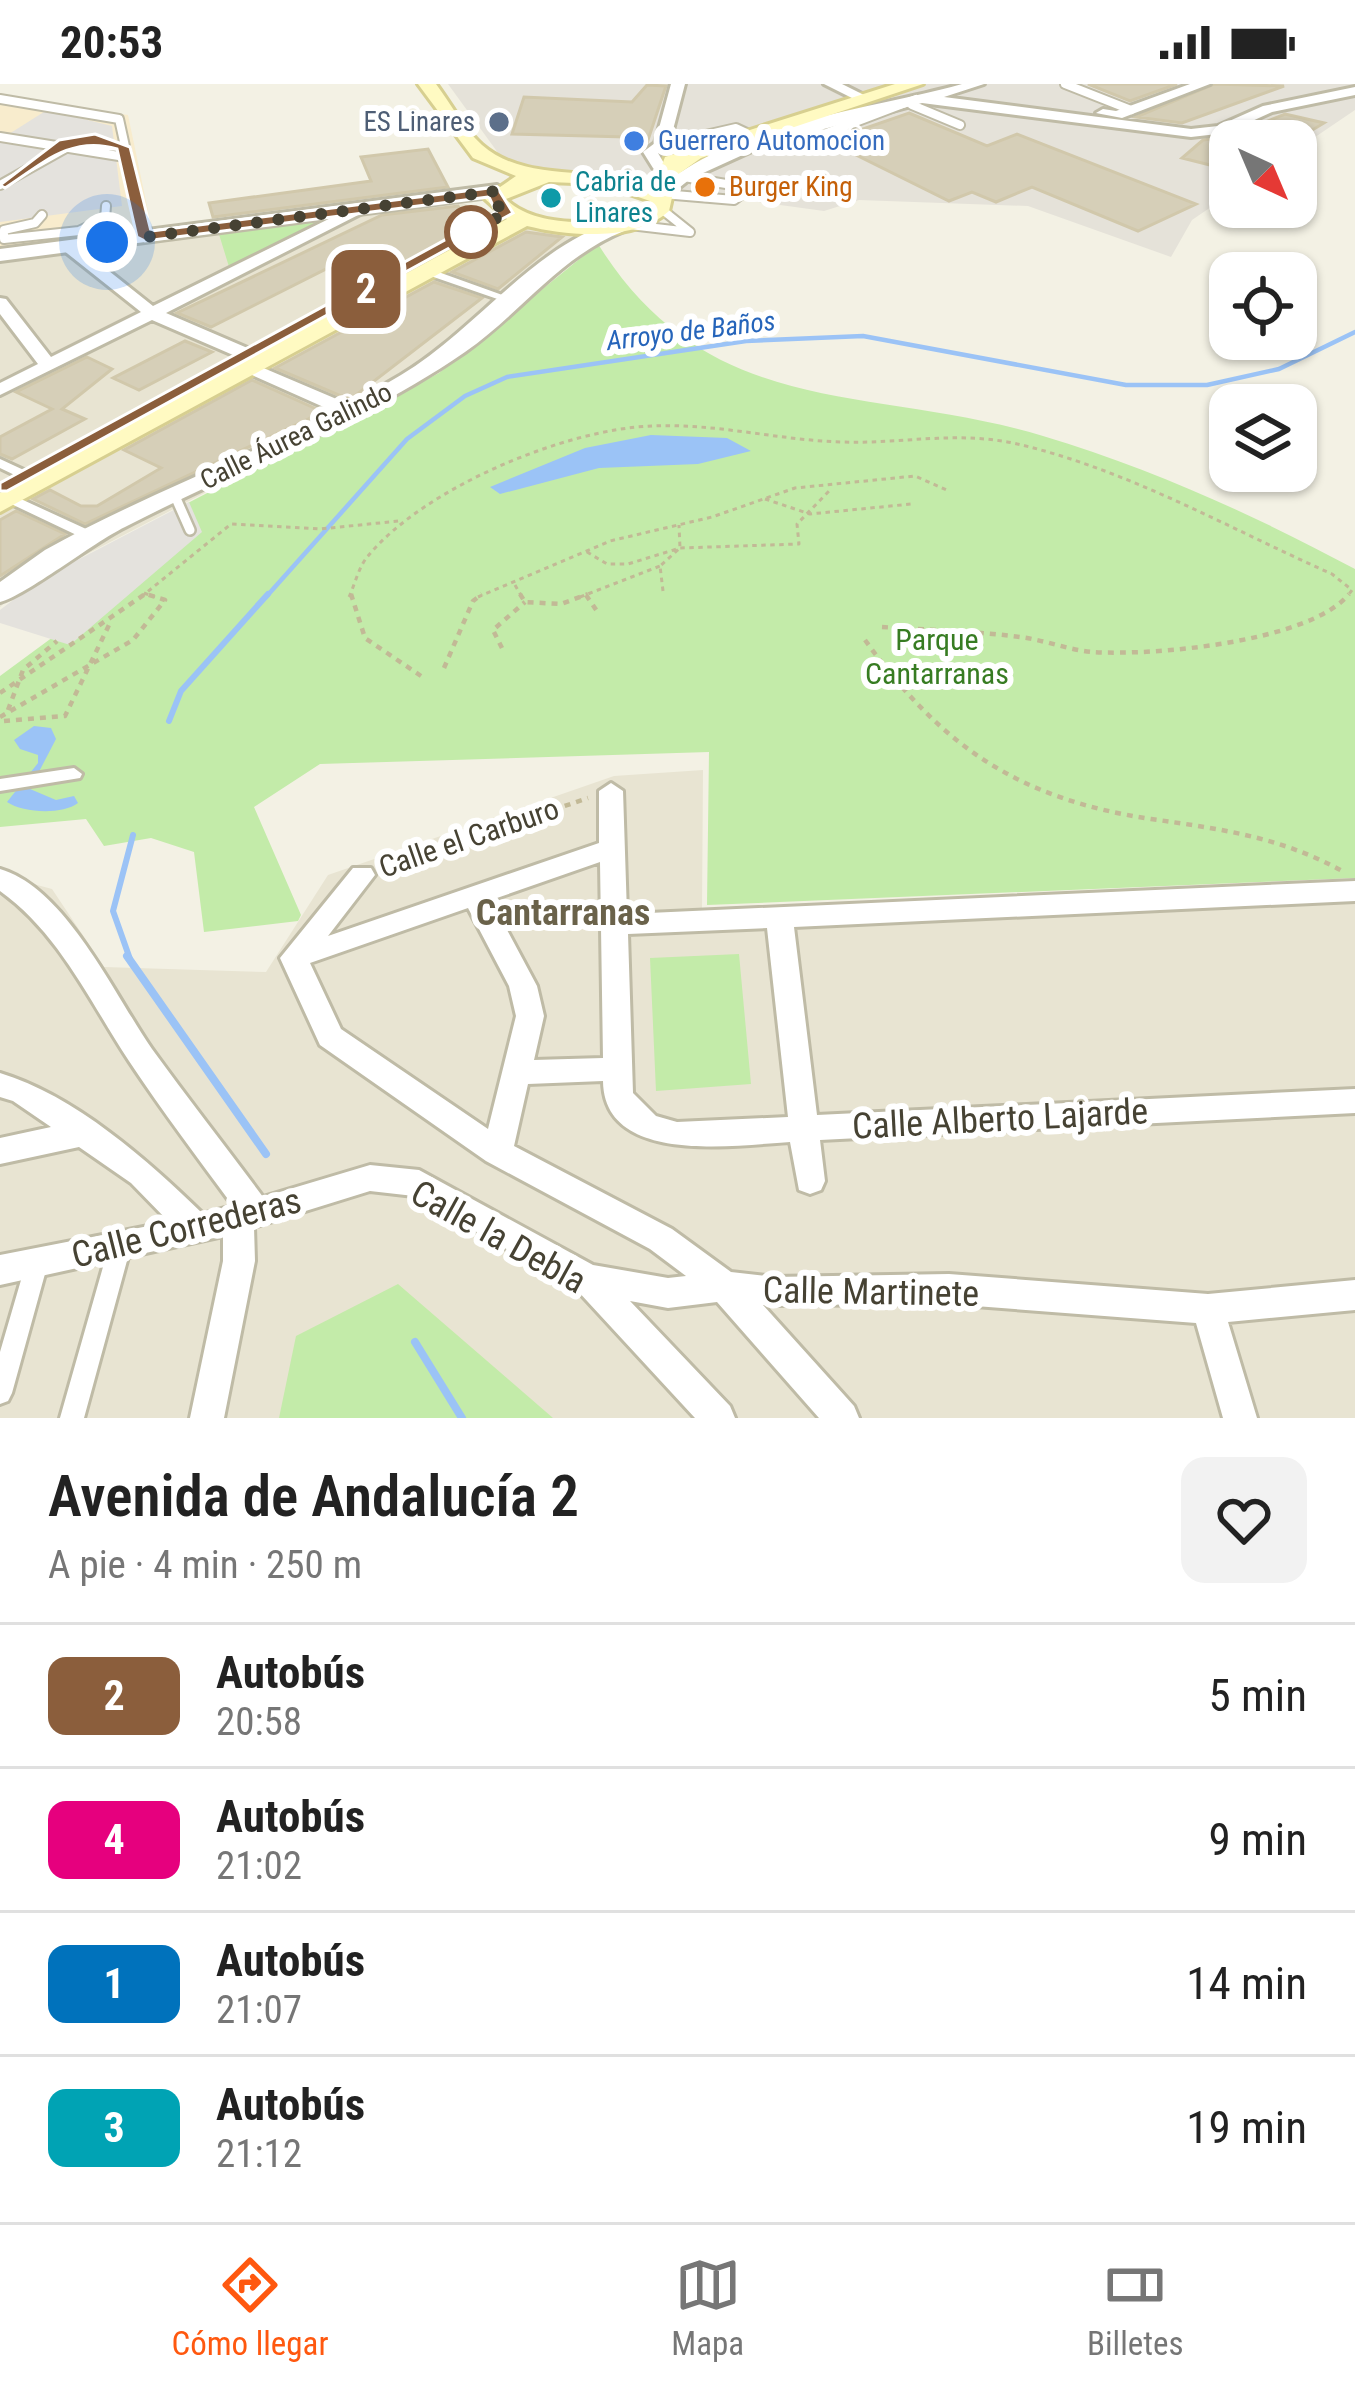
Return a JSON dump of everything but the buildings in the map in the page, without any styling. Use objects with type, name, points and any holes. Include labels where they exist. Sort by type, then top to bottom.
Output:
[{"type":"main road","points":[[427,84],[503,187],[556,223],[624,226],[661,200],[669,170],[693,155]]},
{"type":"main road","points":[[594,179],[693,155],[838,109],[914,96]]},
{"type":"main road","points":[[3,497],[248,360],[503,187],[544,176],[594,179],[635,184],[661,200]]},
{"type":"main road","points":[[3,497],[12,469],[427,271],[503,187]]},
{"type":"street","points":[[661,200],[678,84]]},
{"type":"street","points":[[831,84],[861,97]]},
{"type":"street","points":[[838,109],[896,84]]},
{"type":"street","points":[[934,96],[976,84]]},
{"type":"street","points":[[666,162],[914,96],[1117,115],[1203,84]]},
{"type":"street","points":[[914,96],[959,106],[1191,133],[1221,130],[1268,109],[1355,91]]},
{"type":"street","points":[[0,255],[503,187]]},
{"type":"street","points":[[0,390],[361,208]]},
{"type":"street","points":[[556,223],[570,232],[570,246],[624,226]]},
{"type":"street","name":"Calle Áurea Galindo","points":[[0,594],[92,537],[352,413],[439,360],[513,301],[570,246]]},
{"type":"street","points":[[69,247],[153,314],[352,413]]},
{"type":"street","points":[[427,271],[513,301]]},
{"type":"street","points":[[0,303],[49,366]]},
{"type":"street","points":[[3,497],[92,537]]},
{"type":"street","points":[[18,782],[74,774]]},
{"type":"street","points":[[518,1072],[618,1069],[610,791]]},
{"type":"street","points":[[294,958],[613,848]]},
{"type":"street","name":"Calle el Carburo","points":[[294,958],[362,875]]},
{"type":"street","points":[[0,878],[33,899],[65,932],[247,1215],[207,1418]]},
{"type":"street","points":[[615,925],[1355,888]]},
{"type":"street","points":[[474,894],[530,1016],[497,1152]]},
{"type":"street","points":[[779,917],[810,1181]]},
{"type":"street","name":"Calle Martinete","points":[[294,958],[330,1036],[497,1152],[661,1239],[724,1286],[774,1292],[950,1289],[1208,1309],[1355,1295]]},
{"type":"street","name":"Calle Alberto Lajarde","points":[[618,1069],[618,1097],[646,1125],[677,1135],[1355,1101]]},
{"type":"street","points":[[0,1085],[23,1093],[142,1174],[197,1230]]},
{"type":"street","points":[[0,1151],[82,1133]]},
{"type":"street","name":"Calle Correderas","points":[[0,1270],[197,1230],[370,1178]]},
{"type":"street","name":"Calle la Debla","points":[[370,1178],[418,1183],[587,1279],[718,1418]]},
{"type":"street","points":[[72,1418],[120,1246]]},
{"type":"street","points":[[0,1393],[37,1263]]},
{"type":"street","points":[[587,1279],[668,1294],[724,1286],[842,1418]]},
{"type":"street","points":[[1208,1309],[1240,1418]]},
{"type":"lane","points":[[1065,84],[1131,110]]},
{"type":"lane","points":[[816,137],[914,96],[960,124]]},
{"type":"lane","points":[[0,99],[119,119],[145,237]]},
{"type":"lane","points":[[666,162],[736,128],[753,136]]},
{"type":"lane","points":[[0,137],[124,152]]},
{"type":"lane","points":[[0,185],[58,146]]},
{"type":"lane","points":[[661,200],[734,200],[750,188],[666,162]]},
{"type":"lane","points":[[624,226],[690,232],[661,200]]},
{"type":"lane","points":[[42,215],[34,223],[4,230],[4,239],[91,228],[105,220],[106,206]]},
{"type":"lane","points":[[175,496],[190,530]]},
{"type":"path","points":[[421,676],[382,658],[363,638],[347,603],[349,582],[400,520],[473,479],[626,428],[731,428],[842,442],[949,434],[998,441],[1144,489],[1332,574],[1352,590],[1339,608],[1317,617],[1203,646],[1090,652],[1024,638],[882,627]]},
{"type":"path","points":[[444,668],[473,601],[587,552],[795,488],[915,476],[949,491]]},
{"type":"path","points":[[587,552],[607,564],[628,564],[680,548],[799,544],[797,524],[832,487]]},
{"type":"path","points":[[765,499],[810,514],[911,504]]},
{"type":"path","points":[[0,693],[112,620],[231,524],[320,529],[400,520]]},
{"type":"path","points":[[679,525],[680,548]]},
{"type":"path","points":[[514,583],[525,602],[539,607],[586,596],[660,566],[680,548]]},
{"type":"path","points":[[660,566],[663,591]]},
{"type":"path","points":[[4,717],[133,640],[165,600],[144,593]]},
{"type":"path","points":[[586,596],[599,614]]},
{"type":"path","points":[[502,648],[494,630],[525,602]]},
{"type":"path","points":[[4,717],[65,716],[112,620]]},
{"type":"path","points":[[865,640],[904,698],[927,720],[1026,788],[1071,804],[1149,819],[1249,829],[1289,841],[1346,873],[1355,888]]},
{"type":"path","points":[[0,732],[23,670],[57,641]]},
{"type":"path","name":"Calle el Carburo","points":[[362,875],[610,791]]},
{"type":"shaded area","points":[[448,84],[1355,84],[1355,110],[1317,136],[1317,120],[1209,120],[1209,208],[1192,220],[1171,257],[1028,206],[859,200],[824,211],[509,168]]},
{"type":"shaded area","points":[[0,96],[128,115],[152,230],[0,249]]},
{"type":"shaded area","points":[[47,110],[112,126],[122,206],[0,222],[0,132],[9,134]]},
{"type":"shaded area","points":[[458,202],[589,242],[433,374],[20,589],[0,607],[0,249]]},
{"type":"shaded area","points":[[189,502],[202,532],[70,645],[0,623],[0,610],[41,579]]},
{"type":"shaded area","points":[[703,770],[702,909],[1355,885],[1355,1418],[0,1418],[0,875],[52,889],[104,967],[266,972],[328,875],[614,776]]},
{"type":"green space","points":[[330,219],[230,270],[218,231]]},
{"type":"green space","name":"Parque Cantarranas","points":[[598,244],[642,302],[690,342],[742,370],[798,388],[979,420],[1084,449],[1202,495],[1355,569],[1355,878],[707,905],[709,752],[320,764],[254,807],[301,915],[298,921],[204,932],[194,852],[151,838],[104,846],[86,819],[0,827],[0,676],[53,637],[186,504],[439,373]]},
{"type":"green space","points":[[739,954],[751,1084],[656,1091],[650,958]]},
{"type":"green space","points":[[398,1284],[553,1418],[279,1418],[296,1336]]},
{"type":"water","points":[[651,435],[727,438],[751,451],[698,464],[599,468],[500,494],[490,487],[585,448]]},
{"type":"water","points":[[34,726],[51,728],[56,739],[30,789],[56,800],[74,796],[78,803],[71,807],[42,811],[7,802],[38,763],[38,755],[20,749],[14,740]]},
{"type":"waterway","name":"Arroyo de Baños","points":[[266,597],[407,439],[465,396],[507,377],[746,341],[863,336],[1126,385],[1207,385],[1279,369],[1355,332]]},
{"type":"waterway","name":"Arroyo de Baños","points":[[169,721],[181,691],[268,594]]},
{"type":"waterway","name":"Arroyo de Baños","points":[[130,959],[113,911],[133,835]]},
{"type":"waterway","name":"Arroyo de Baños","points":[[127,956],[266,1154]]},
{"type":"waterway","name":"Arroyo de Baños","points":[[415,1342],[462,1418]]},
{"type":"bus line","name":"2","points":[[0,185],[64,143],[95,138],[123,147],[145,237],[497,191],[495,203],[506,213],[0,487]]},
{"type":"place","name":"ES Linares","points":[[499,122]]},
{"type":"place","name":"Guerrero Automocion","points":[[634,141]]},
{"type":"place","name":"Burger King","points":[[705,187]]},
{"type":"place","name":"Cabria de Linares","points":[[551,198]]},
{"type":"district","name":"Cantarranas","points":[[563,912]]},
{"type":"route","points":[[107,242],[497,191],[495,203],[506,213],[468,234],[471,232]]}]
